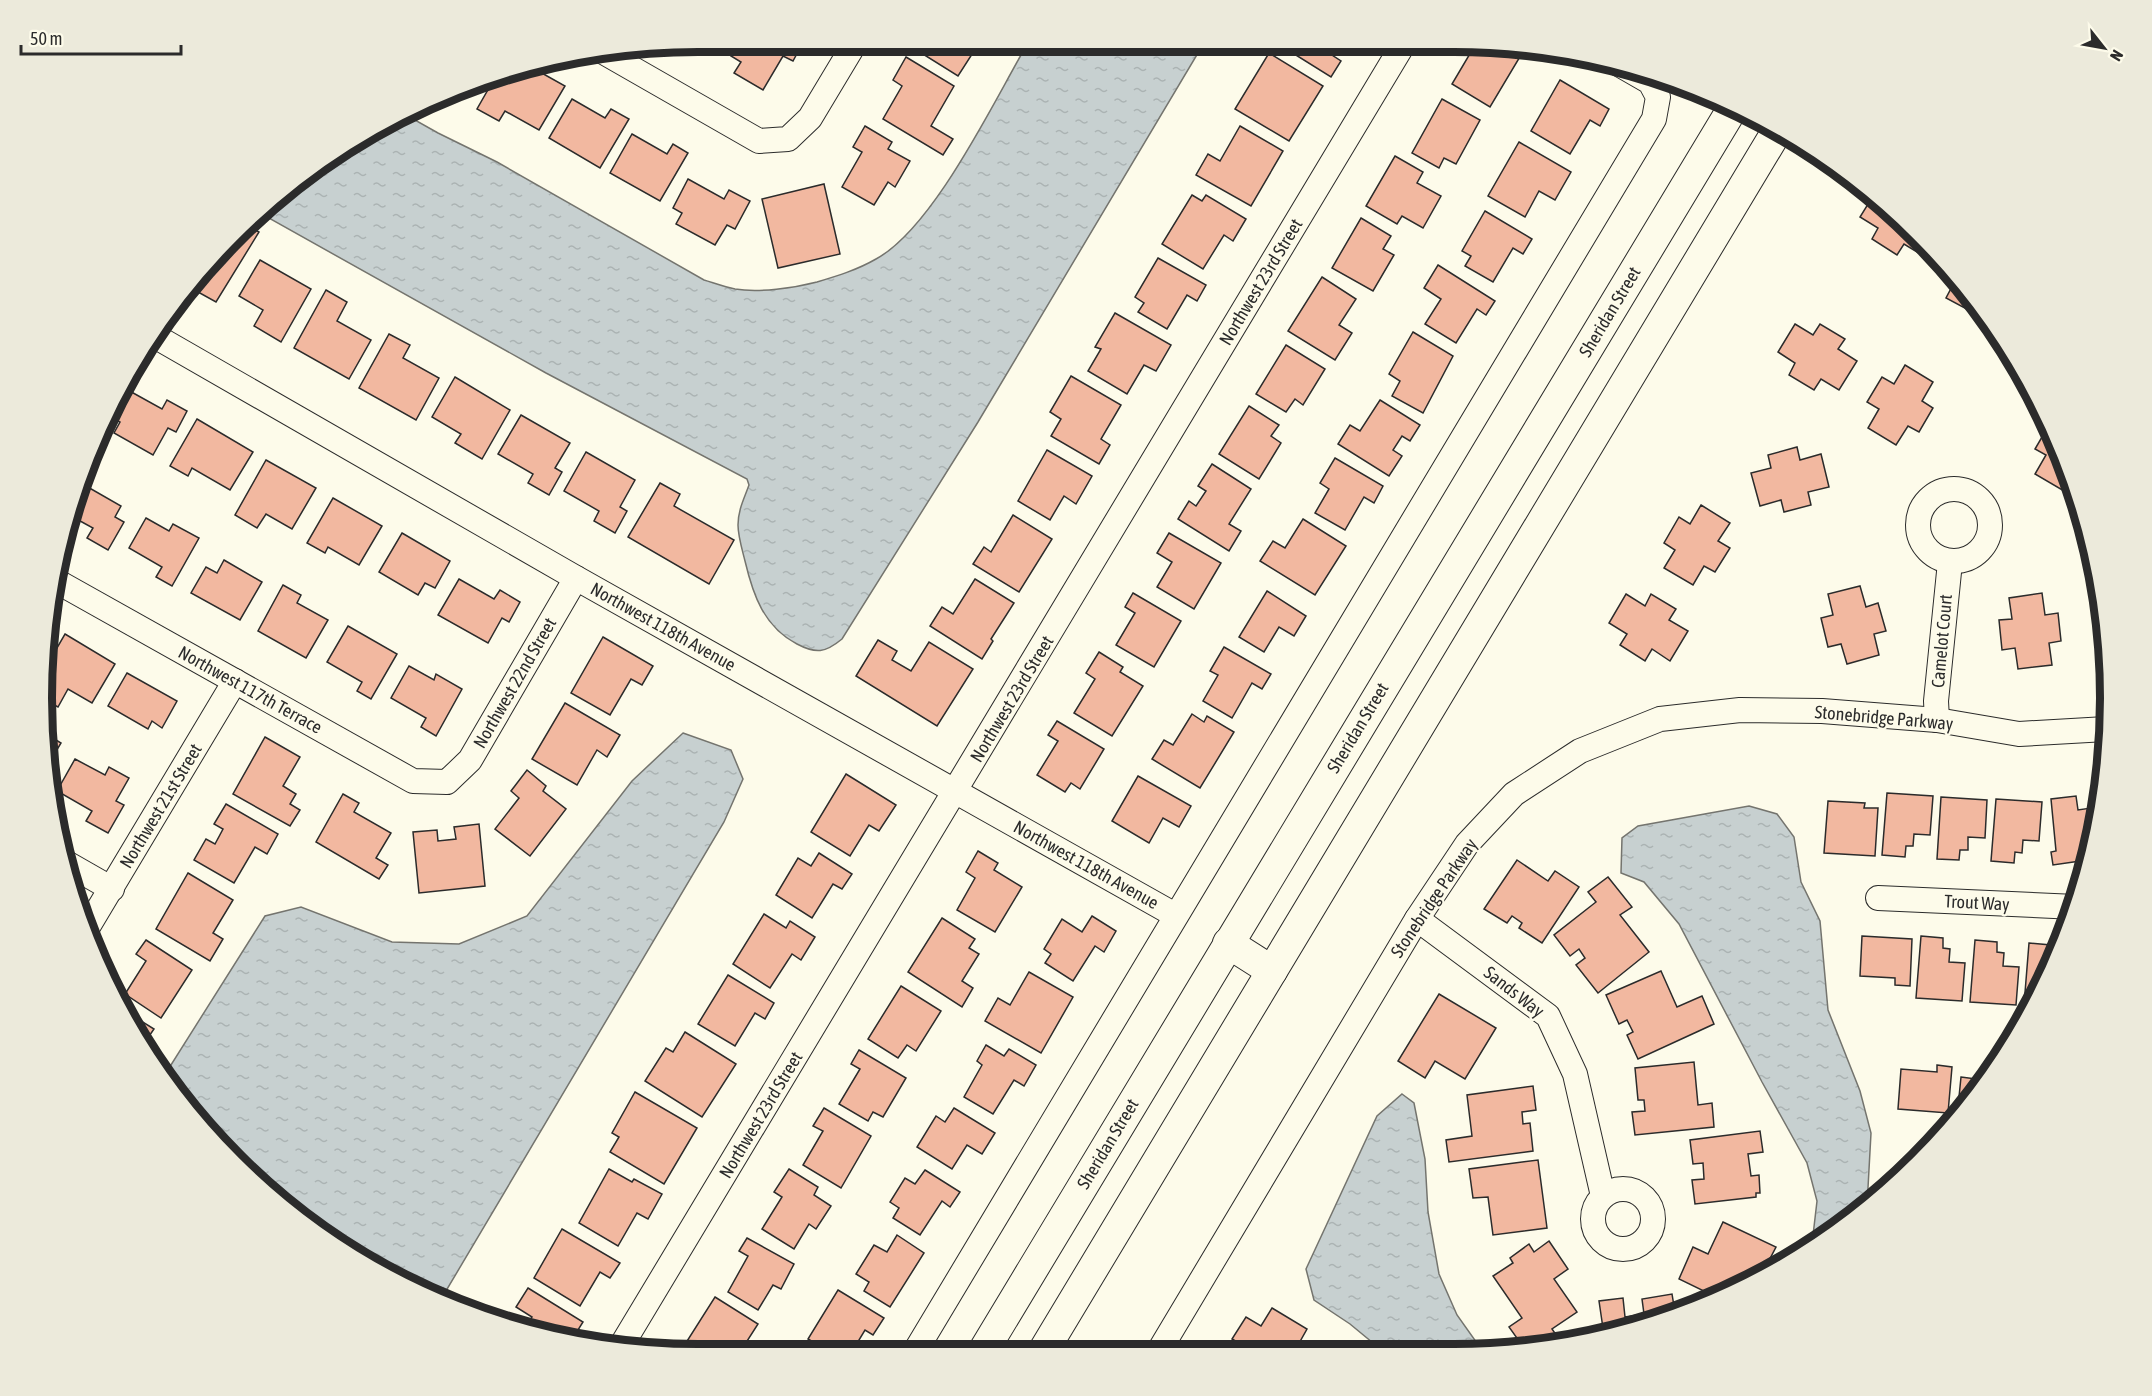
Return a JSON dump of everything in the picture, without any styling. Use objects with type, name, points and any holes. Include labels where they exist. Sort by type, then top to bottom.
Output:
[{"type":"main road","name":"Sheridan Street","points":[[988,1344],[1729,114]]},
{"type":"main road","points":[[1048,1344],[1774,137]]},
{"type":"main road","points":[[1228,943],[1272,971]]},
{"type":"street","points":[[614,58],[759,141],[788,139],[810,118],[850,52]]},
{"type":"street","name":"Northwest 23rd Street","points":[[625,1339],[1399,52]]},
{"type":"street","points":[[920,1344],[1654,118],[1658,96],[1652,84]]},
{"type":"street","name":"Northwest 118th Avenue","points":[[161,339],[576,579],[1175,915]]},
{"type":"street","name":"Camelot Court","points":[[1937,720],[1936,701],[1950,562]]},
{"type":"street","name":"Northwest 22nd Street","points":[[447,782],[470,760],[576,579]]},
{"type":"street","name":"Northwest 117th Terrace","points":[[63,585],[413,781],[447,782]]},
{"type":"street","name":"Northwest 21st Street","points":[[93,920],[235,681]]},
{"type":"street","name":"Stonebridge Parkway","points":[[1163,1344],[1417,919],[1467,844],[1514,794],[1580,751],[1660,719],[1740,710],[1822,711],[1937,720],[2019,735],[2098,730]]},
{"type":"street","points":[[75,868],[112,889]]},
{"type":"street","name":"Trout Way","points":[[1878,898],[2064,906]]},
{"type":"street","name":"Sands Way","points":[[1417,919],[1548,1016],[1575,1074],[1603,1196]]},
{"type":"water","points":[[1023,52],[1199,52],[978,422],[842,639],[830,647],[815,651],[797,644],[776,629],[756,598],[738,529],[740,509],[749,485],[747,479],[546,373],[268,217],[339,161],[413,119],[497,162],[704,280],[744,290],[776,289],[808,284],[847,272],[876,259],[897,243],[919,221],[939,194],[978,132]]},
{"type":"water","points":[[683,733],[731,750],[743,779],[724,822],[446,1292],[375,1257],[339,1235],[305,1210],[272,1183],[213,1124],[169,1068],[265,916],[301,907],[392,942],[459,944],[527,916],[632,781]]},
{"type":"water","points":[[1749,806],[1777,814],[1794,837],[1801,882],[1820,921],[1828,1010],[1860,1091],[1871,1133],[1868,1193],[1813,1235],[1817,1201],[1807,1163],[1679,924],[1644,882],[1621,873],[1622,838],[1638,826]]},
{"type":"water","points":[[1402,1094],[1414,1103],[1425,1159],[1428,1212],[1439,1274],[1457,1315],[1477,1343],[1374,1344],[1350,1324],[1314,1300],[1306,1269],[1377,1116]]},
{"type":"building","points":[[734,52],[798,52],[793,61],[783,56],[763,90],[734,73],[741,62],[731,56]]},
{"type":"building","points":[[920,52],[973,52],[958,76]]},
{"type":"building","points":[[1291,52],[1334,52],[1332,55],[1341,61],[1331,77]]},
{"type":"building","points":[[1269,53],[1323,86],[1289,141],[1235,109]]},
{"type":"building","points":[[1471,53],[1520,56],[1490,107],[1452,84]]},
{"type":"building","points":[[906,57],[954,86],[931,126],[953,139],[943,155],[883,119],[902,86],[893,80]]},
{"type":"building","points":[[540,72],[565,86],[539,130],[505,111],[499,121],[477,109],[489,88],[531,74]]},
{"type":"building","points":[[1560,80],[1609,109],[1600,126],[1590,120],[1570,154],[1531,131]]},
{"type":"building","points":[[572,99],[605,118],[611,109],[629,119],[600,168],[549,138]]},
{"type":"building","points":[[1442,99],[1480,120],[1456,164],[1444,158],[1439,168],[1412,153]]},
{"type":"building","points":[[865,126],[892,142],[888,149],[910,161],[895,187],[888,182],[874,205],[842,187],[862,152],[853,147]]},
{"type":"building","points":[[1240,126],[1283,151],[1251,206],[1196,175],[1208,154],[1220,161]]},
{"type":"building","points":[[632,134],[667,154],[673,144],[688,153],[660,201],[610,173]]},
{"type":"building","points":[[1519,142],[1571,172],[1555,200],[1539,191],[1525,217],[1488,196]]},
{"type":"building","points":[[1395,156],[1423,172],[1417,183],[1441,196],[1423,228],[1402,216],[1397,224],[1366,206]]},
{"type":"building","points":[[688,179],[724,199],[729,190],[750,201],[735,229],[727,225],[715,245],[676,224],[682,213],[673,208]]},
{"type":"building","points":[[824,184],[840,254],[778,268],[762,199]]},
{"type":"building","points":[[1192,195],[1202,201],[1206,195],[1246,219],[1233,241],[1224,235],[1203,269],[1162,244]]},
{"type":"building","points":[[1868,203],[1922,255],[1904,244],[1897,255],[1872,239],[1878,228],[1860,217]]},
{"type":"building","points":[[1485,211],[1532,239],[1523,254],[1513,248],[1493,282],[1465,266],[1471,256],[1462,251]]},
{"type":"building","points":[[1361,218],[1391,236],[1383,249],[1394,255],[1373,291],[1332,268]]},
{"type":"building","points":[[255,230],[259,232],[216,302],[197,291]]},
{"type":"building","points":[[1158,258],[1206,285],[1197,301],[1187,295],[1167,329],[1138,312],[1144,303],[1135,297]]},
{"type":"building","points":[[260,260],[311,289],[281,342],[254,326],[263,310],[239,296]]},
{"type":"building","points":[[1438,265],[1495,301],[1486,315],[1477,309],[1456,343],[1425,324],[1441,299],[1424,288]]},
{"type":"building","points":[[1322,277],[1356,299],[1339,325],[1352,333],[1335,360],[1288,331]]},
{"type":"building","points":[[1952,287],[1970,311],[1946,298]]},
{"type":"building","points":[[326,290],[347,302],[337,321],[371,340],[349,379],[294,348]]},
{"type":"building","points":[[1115,313],[1171,345],[1156,371],[1144,365],[1127,394],[1088,371],[1101,349],[1095,347]]},
{"type":"building","points":[[1795,324],[1813,335],[1820,324],[1845,339],[1838,349],[1857,361],[1839,390],[1821,379],[1814,390],[1789,375],[1795,363],[1778,352]]},
{"type":"building","points":[[1413,332],[1453,356],[1423,413],[1392,396],[1400,381],[1389,374]]},
{"type":"building","points":[[389,334],[410,345],[403,358],[439,378],[416,420],[359,388]]},
{"type":"building","points":[[1286,345],[1325,369],[1303,405],[1295,399],[1286,412],[1256,394]]},
{"type":"building","points":[[1905,365],[1933,382],[1922,401],[1933,408],[1919,432],[1908,426],[1896,445],[1868,428],[1879,409],[1867,402],[1882,377],[1894,384]]},
{"type":"building","points":[[1071,376],[1121,405],[1101,439],[1110,445],[1099,464],[1051,436],[1061,419],[1050,412]]},
{"type":"building","points":[[455,377],[510,410],[482,459],[455,443],[461,434],[432,417]]},
{"type":"building","points":[[130,391],[162,409],[167,400],[187,411],[176,432],[168,428],[153,455],[114,433],[120,422],[116,420]]},
{"type":"building","points":[[1380,400],[1420,425],[1410,441],[1402,436],[1393,450],[1402,456],[1389,476],[1338,444],[1350,425],[1360,431]]},
{"type":"building","points":[[1249,406],[1279,425],[1271,436],[1281,443],[1259,479],[1219,454]]},
{"type":"building","points":[[521,415],[570,443],[555,468],[562,472],[549,495],[528,483],[533,474],[498,454]]},
{"type":"building","points":[[197,419],[253,452],[230,490],[192,468],[188,476],[170,466]]},
{"type":"building","points":[[2043,435],[2064,491],[2035,474],[2046,455],[2035,449]]},
{"type":"building","points":[[1797,447],[1800,460],[1821,454],[1829,487],[1808,492],[1811,505],[1784,512],[1781,500],[1760,506],[1751,473],[1771,468],[1768,455]]},
{"type":"building","points":[[1047,450],[1092,476],[1076,504],[1064,496],[1050,520],[1018,501]]},
{"type":"building","points":[[586,452],[635,480],[620,507],[627,511],[615,533],[594,521],[599,511],[564,491]]},
{"type":"building","points":[[1335,458],[1383,486],[1374,503],[1364,497],[1345,530],[1315,513],[1329,489],[1320,483]]},
{"type":"building","points":[[266,460],[316,488],[292,529],[266,514],[257,528],[235,515]]},
{"type":"building","points":[[1212,464],[1251,489],[1229,524],[1241,531],[1229,551],[1178,519],[1189,501],[1196,506],[1206,491],[1198,486]]},
{"type":"building","points":[[660,483],[680,494],[674,506],[734,540],[709,584],[628,537]]},
{"type":"building","points":[[88,487],[121,506],[115,517],[124,522],[108,550],[87,538],[93,528],[78,520]]},
{"type":"building","points":[[333,498],[382,526],[359,565],[328,547],[325,553],[307,543]]},
{"type":"building","points":[[1701,505],[1730,523],[1718,541],[1730,548],[1715,572],[1704,566],[1693,585],[1664,568],[1675,550],[1664,543],[1679,517],[1690,524]]},
{"type":"building","points":[[1013,515],[1052,539],[1019,592],[973,564],[984,547],[991,552]]},
{"type":"building","points":[[146,518],[169,531],[173,524],[199,538],[172,586],[156,577],[162,567],[129,548]]},
{"type":"building","points":[[1303,519],[1346,546],[1315,595],[1260,561],[1273,541],[1285,548]]},
{"type":"building","points":[[402,533],[450,561],[435,588],[425,583],[418,595],[379,572]]},
{"type":"building","points":[[1169,533],[1221,563],[1194,609],[1157,587],[1172,562],[1157,553]]},
{"type":"building","points":[[224,560],[262,582],[240,620],[191,593],[206,567],[217,573]]},
{"type":"building","points":[[459,579],[494,599],[500,590],[520,602],[509,622],[502,618],[488,643],[438,615]]},
{"type":"building","points":[[975,579],[1014,603],[991,639],[993,641],[982,659],[930,626],[942,607],[953,614]]},
{"type":"building","points":[[283,585],[301,595],[297,603],[328,620],[306,658],[258,631]]},
{"type":"building","points":[[1860,586],[1866,607],[1878,603],[1886,631],[1874,634],[1879,655],[1847,664],[1841,644],[1828,647],[1821,618],[1833,615],[1828,594]]},
{"type":"building","points":[[1267,591],[1306,616],[1294,636],[1279,627],[1264,652],[1239,637]]},
{"type":"building","points":[[1133,593],[1181,621],[1154,667],[1116,645],[1135,613],[1125,607]]},
{"type":"building","points":[[2042,593],[2045,615],[2058,613],[2061,641],[2049,643],[2052,665],[2018,669],[2015,648],[2002,650],[1999,620],[2012,619],[2009,598]]},
{"type":"building","points":[[1626,594],[1645,606],[1651,594],[1676,609],[1669,620],[1688,631],[1670,661],[1652,649],[1645,661],[1620,645],[1627,634],[1609,623]]},
{"type":"building","points":[[348,626],[397,654],[371,699],[357,691],[362,682],[327,662]]},
{"type":"building","points":[[65,634],[115,664],[92,703],[68,689],[58,707],[52,704],[54,652]]},
{"type":"building","points":[[603,637],[653,666],[642,685],[631,679],[610,715],[571,693]]},
{"type":"building","points":[[878,640],[897,651],[892,660],[911,671],[929,642],[973,669],[937,726],[856,676]]},
{"type":"building","points":[[1224,647],[1271,674],[1262,689],[1252,683],[1232,718],[1203,701],[1218,675],[1210,671]]},
{"type":"building","points":[[1099,652],[1123,667],[1120,672],[1143,686],[1112,736],[1074,713],[1095,679],[1086,673]]},
{"type":"building","points":[[409,666],[434,680],[436,674],[462,689],[436,736],[421,727],[426,718],[391,698]]},
{"type":"building","points":[[127,673],[177,701],[162,728],[152,721],[148,729],[108,706]]},
{"type":"building","points":[[565,703],[620,735],[607,757],[597,750],[577,785],[532,759]]},
{"type":"building","points":[[1192,714],[1204,722],[1207,716],[1234,732],[1200,788],[1152,759],[1164,740],[1173,745]]},
{"type":"building","points":[[1057,721],[1104,749],[1080,789],[1071,783],[1065,792],[1037,775],[1058,741],[1048,735]]},
{"type":"building","points":[[265,737],[300,757],[283,786],[296,794],[290,804],[300,810],[290,826],[233,794]]},
{"type":"building","points":[[54,739],[61,743],[55,753]]},
{"type":"building","points":[[75,759],[105,775],[109,767],[129,778],[116,801],[124,805],[108,833],[86,821],[92,811],[60,793],[59,788]]},
{"type":"building","points":[[527,770],[546,786],[543,791],[566,809],[530,856],[495,829],[519,798],[511,791]]},
{"type":"building","points":[[846,774],[896,805],[879,831],[869,825],[850,856],[811,832]]},
{"type":"building","points":[[1138,776],[1191,806],[1179,827],[1163,818],[1149,843],[1112,821]]},
{"type":"building","points":[[1887,793],[1933,796],[1930,835],[1914,834],[1913,846],[1906,846],[1905,857],[1882,855]]},
{"type":"building","points":[[343,794],[359,803],[354,812],[391,833],[376,858],[388,865],[379,879],[316,842]]},
{"type":"building","points":[[2076,796],[2078,810],[2090,808],[2079,861],[2053,865],[2051,852],[2056,851],[2051,799]]},
{"type":"building","points":[[1941,797],[1987,800],[1985,838],[1968,837],[1968,850],[1960,850],[1959,860],[1937,859]]},
{"type":"building","points":[[1996,799],[2042,802],[2039,841],[2023,840],[2022,853],[2015,852],[2014,863],[1991,861]]},
{"type":"building","points":[[1828,801],[1865,803],[1864,808],[1878,808],[1875,856],[1824,853]]},
{"type":"building","points":[[226,804],[278,834],[267,854],[255,847],[234,883],[194,860],[206,839],[215,844],[223,829],[214,824]]},
{"type":"building","points":[[479,824],[485,886],[419,893],[413,832],[437,830],[438,841],[456,839],[454,827]]},
{"type":"building","points":[[978,851],[998,863],[994,870],[1022,887],[995,932],[957,910],[975,878],[966,872]]},
{"type":"building","points":[[819,853],[852,874],[842,889],[833,884],[812,918],[776,895],[798,858],[811,866]]},
{"type":"building","points":[[1517,860],[1548,881],[1555,871],[1579,887],[1542,943],[1519,928],[1522,923],[1512,916],[1507,923],[1484,909]]},
{"type":"building","points":[[188,873],[233,900],[213,933],[223,939],[210,961],[156,929]]},
{"type":"building","points":[[1608,877],[1632,907],[1620,915],[1649,952],[1598,993],[1576,965],[1585,958],[1579,949],[1570,956],[1554,935],[1596,902],[1588,892]]},
{"type":"building","points":[[764,914],[786,928],[790,921],[815,937],[801,960],[792,954],[770,988],[733,964]]},
{"type":"building","points":[[1092,916],[1116,931],[1104,952],[1095,946],[1073,981],[1045,963],[1051,954],[1044,949],[1062,919],[1082,932]]},
{"type":"building","points":[[942,918],[975,939],[969,948],[979,954],[962,981],[973,988],[962,1007],[908,972]]},
{"type":"building","points":[[1862,936],[1912,939],[1910,986],[1895,985],[1895,978],[1860,976]]},
{"type":"building","points":[[1921,936],[1943,938],[1943,948],[1950,949],[1949,962],[1965,963],[1962,1001],[1916,998]]},
{"type":"building","points":[[146,940],[192,970],[161,1018],[125,994],[146,961],[136,954]]},
{"type":"building","points":[[1975,940],[1997,942],[1997,952],[2004,953],[2003,966],[2019,967],[2016,1005],[1970,1002]]},
{"type":"building","points":[[2029,943],[2050,945],[2033,983],[2024,999]]},
{"type":"building","points":[[1661,971],[1677,1007],[1702,996],[1714,1024],[1638,1059],[1627,1035],[1633,1032],[1627,1020],[1619,1024],[1606,995]]},
{"type":"building","points":[[1029,972],[1073,997],[1041,1053],[985,1021],[998,998],[1010,1005]]},
{"type":"building","points":[[728,975],[774,1003],[765,1019],[755,1013],[735,1046],[698,1024]]},
{"type":"building","points":[[901,986],[941,1011],[916,1051],[907,1045],[898,1058],[868,1039]]},
{"type":"building","points":[[1439,994],[1496,1028],[1465,1079],[1435,1061],[1425,1078],[1398,1061]]},
{"type":"building","points":[[138,1019],[154,1029],[149,1037]]},
{"type":"building","points":[[685,1032],[736,1064],[702,1117],[645,1081],[666,1048],[673,1052]]},
{"type":"building","points":[[986,1045],[1004,1056],[1009,1049],[1036,1065],[1024,1086],[1014,1080],[993,1114],[964,1097],[982,1065],[977,1061]]},
{"type":"building","points":[[859,1050],[906,1078],[883,1117],[873,1112],[868,1121],[839,1104],[860,1069],[851,1064]]},
{"type":"building","points":[[1694,1062],[1698,1105],[1712,1103],[1714,1127],[1635,1135],[1632,1112],[1645,1111],[1644,1100],[1638,1100],[1635,1068]]},
{"type":"building","points":[[1937,1065],[1952,1067],[1948,1113],[1898,1109],[1901,1069],[1937,1072]]},
{"type":"building","points":[[1961,1077],[1975,1079],[1966,1091],[1959,1100]]},
{"type":"building","points":[[1533,1086],[1536,1110],[1522,1112],[1523,1124],[1530,1123],[1533,1151],[1449,1162],[1446,1140],[1472,1136],[1467,1095]]},
{"type":"building","points":[[635,1092],[697,1128],[664,1184],[610,1152],[619,1137],[612,1133]]},
{"type":"building","points":[[824,1108],[871,1136],[841,1188],[803,1165],[823,1131],[813,1126]]},
{"type":"building","points":[[954,1108],[995,1133],[982,1154],[967,1145],[952,1169],[917,1147],[936,1116],[945,1122]]},
{"type":"building","points":[[1760,1131],[1763,1152],[1748,1154],[1751,1176],[1759,1175],[1760,1193],[1756,1193],[1756,1197],[1695,1204],[1692,1180],[1704,1179],[1703,1163],[1693,1164],[1690,1140]]},
{"type":"building","points":[[1538,1160],[1547,1228],[1493,1235],[1488,1197],[1473,1198],[1469,1169]]},
{"type":"building","points":[[609,1169],[632,1182],[634,1179],[662,1194],[648,1219],[637,1213],[618,1246],[579,1223]]},
{"type":"building","points":[[789,1169],[818,1187],[814,1195],[831,1206],[816,1229],[809,1224],[794,1249],[762,1229],[782,1197],[774,1192]]},
{"type":"building","points":[[925,1170],[960,1192],[950,1207],[942,1201],[920,1235],[893,1218],[899,1208],[890,1202],[905,1178],[915,1184]]},
{"type":"building","points":[[1723,1222],[1776,1247],[1768,1262],[1706,1292],[1679,1279],[1693,1247],[1708,1254]]},
{"type":"building","points":[[562,1229],[620,1263],[610,1278],[600,1272],[580,1306],[534,1278]]},
{"type":"building","points":[[897,1235],[924,1253],[890,1307],[864,1291],[869,1282],[856,1274],[874,1245],[887,1252]]},
{"type":"building","points":[[747,1238],[794,1264],[781,1289],[773,1285],[758,1310],[728,1292],[748,1256],[739,1251]]},
{"type":"building","points":[[1549,1241],[1568,1269],[1554,1279],[1577,1312],[1552,1329],[1556,1335],[1518,1340],[1509,1327],[1522,1318],[1493,1276],[1513,1263],[1510,1258],[1529,1244],[1534,1252]]},
{"type":"building","points":[[528,1288],[583,1322],[577,1332],[531,1322],[529,1321],[532,1317],[516,1307]]},
{"type":"building","points":[[838,1290],[884,1318],[873,1335],[865,1330],[857,1344],[816,1344],[808,1339]]},
{"type":"building","points":[[1672,1294],[1674,1304],[1621,1322],[1603,1326],[1599,1301],[1623,1298],[1625,1317],[1644,1314],[1642,1299]]},
{"type":"building","points":[[715,1297],[758,1324],[745,1344],[686,1343]]},
{"type":"building","points":[[1272,1308],[1307,1329],[1299,1344],[1292,1342],[1291,1344],[1241,1344],[1232,1339],[1246,1317],[1261,1326]]}]
